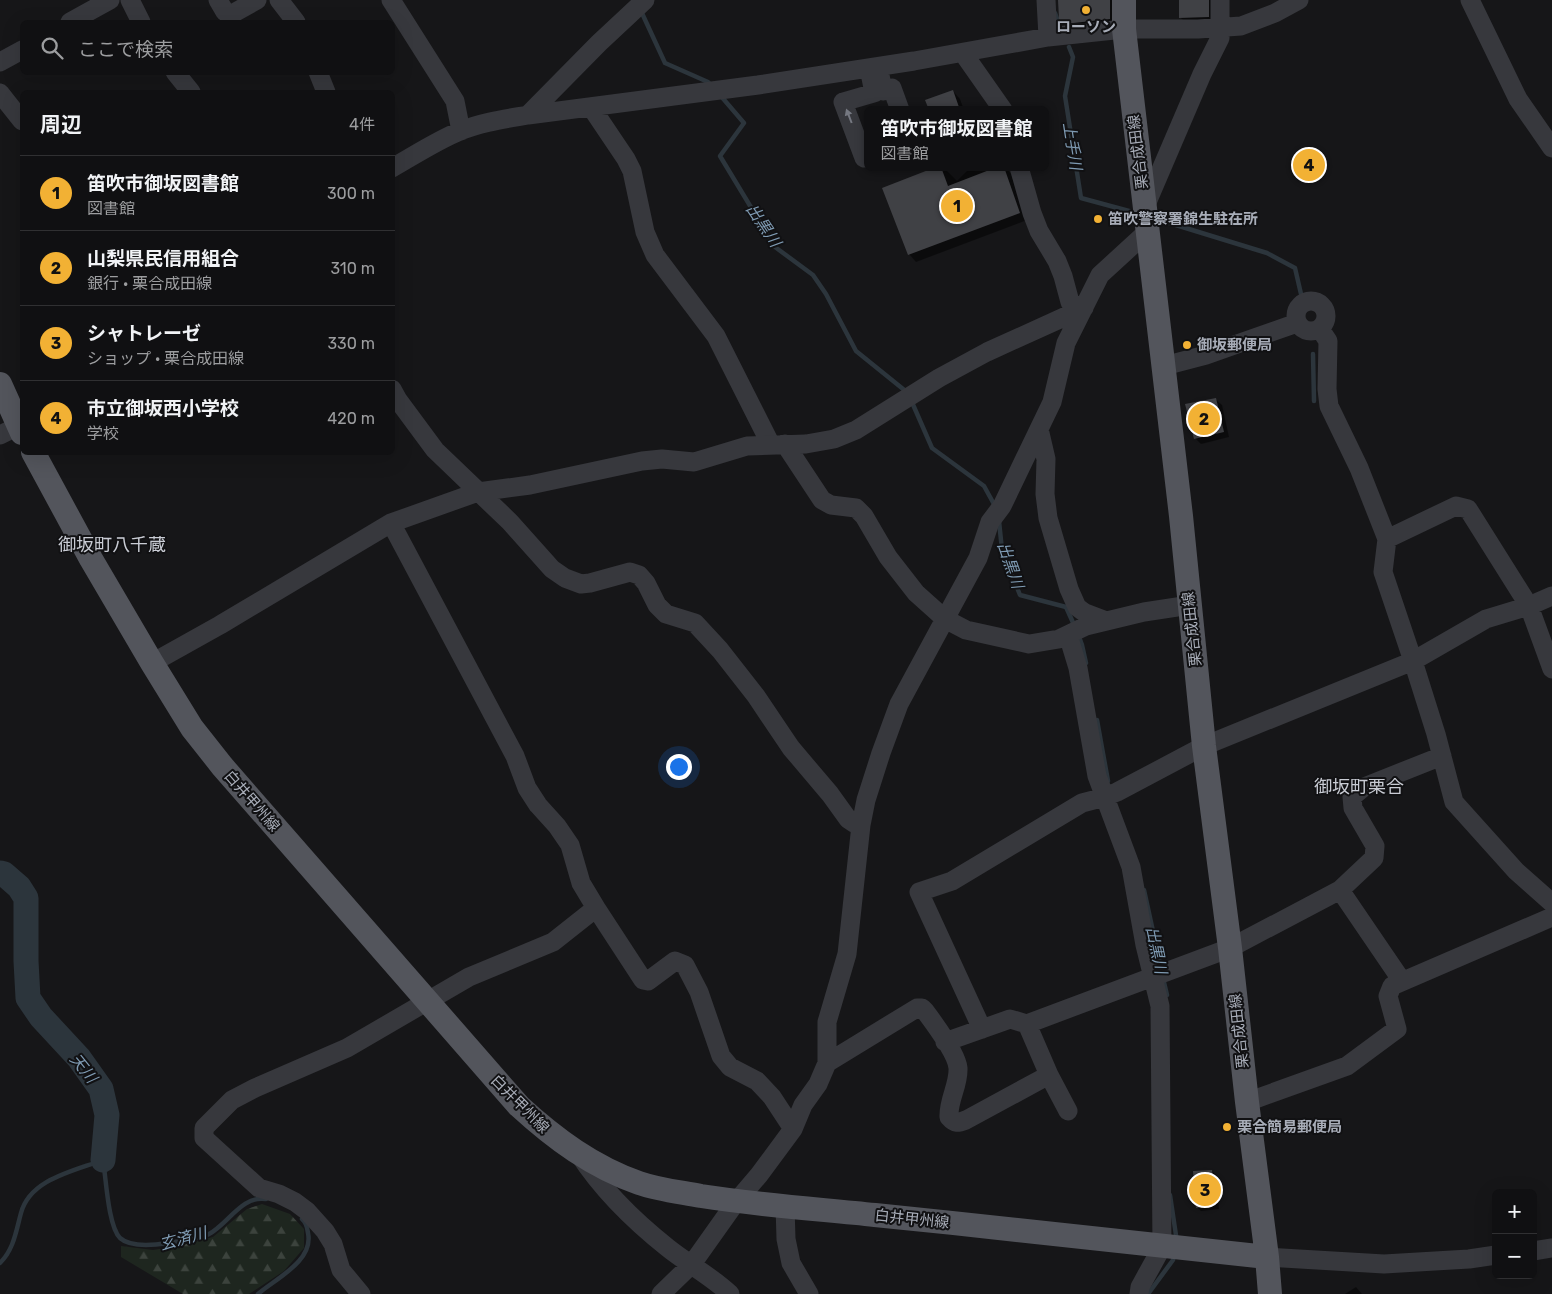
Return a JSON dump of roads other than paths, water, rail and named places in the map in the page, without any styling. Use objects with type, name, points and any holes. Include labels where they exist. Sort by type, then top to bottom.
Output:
[{"type":"main road","name":"栗合成田線","points":[[1124,0],[1124,29],[1164,366],[1204,746],[1230,948],[1247,1102],[1268,1257]]},
{"type":"main road","points":[[0,384],[16,429]]},
{"type":"main road","name":"白井甲州線","points":[[35,455],[91,559],[192,728],[222,766],[519,1106],[541,1127],[579,1154],[620,1176],[641,1184],[736,1202],[1268,1257]]},
{"type":"main road","points":[[1268,1257],[1270,1294]]},
{"type":"main road","points":[[1268,1257],[1284,1294]]},
{"type":"street","points":[[74,20],[110,0]]},
{"type":"street","points":[[130,0],[140,20]]},
{"type":"street","points":[[218,0],[225,12],[232,14],[257,0]]},
{"type":"street","points":[[279,0],[294,20]]},
{"type":"street","points":[[391,0],[455,101],[461,131]]},
{"type":"street","points":[[1046,0],[1048,37]]},
{"type":"street","points":[[1145,207],[1202,74],[1220,38],[1220,0]]},
{"type":"street","points":[[395,166],[461,131],[528,114],[706,92],[963,53],[1048,37],[1124,29],[1241,26],[1275,13],[1299,0]]},
{"type":"street","points":[[1470,0],[1518,99],[1552,148]]},
{"type":"street","points":[[528,114],[641,4]]},
{"type":"street","points":[[0,62],[20,51]]},
{"type":"street","points":[[963,53],[999,106]]},
{"type":"street","points":[[874,67],[884,91],[892,88],[899,106]]},
{"type":"street","points":[[864,158],[844,102],[874,93],[874,67]]},
{"type":"street","points":[[177,75],[189,90]]},
{"type":"street","points":[[319,75],[325,90]]},
{"type":"street","points":[[0,93],[20,118]]},
{"type":"street","points":[[591,106],[632,171],[645,232],[655,255],[716,336],[778,444],[822,500],[830,505],[856,508],[864,516],[888,557],[916,593],[945,619],[966,630],[1029,644],[1059,640],[1076,631],[1106,621],[1144,612],[1190,605]]},
{"type":"street","points":[[1020,171],[1032,213],[1039,231],[1057,261],[1070,302],[1084,308]]},
{"type":"street","points":[[661,1294],[692,1264],[736,1202],[759,1175],[793,1129],[803,1105],[818,1084],[827,1062],[827,1022],[847,954],[861,825],[866,800],[899,704],[978,558],[996,513],[1039,430],[1052,402],[1066,343],[1100,275],[1148,231]]},
{"type":"street","points":[[1312,301],[1318,302],[1325,310],[1326,320],[1320,329],[1316,331],[1307,331],[1297,323],[1295,318],[1298,307],[1302,304],[1312,301]]},
{"type":"street","points":[[152,663],[220,625],[391,523],[478,492],[530,485],[642,461],[694,462],[747,446],[806,444],[834,439],[856,430],[987,352],[1084,308]]},
{"type":"street","points":[[1164,366],[1206,355],[1297,323]]},
{"type":"street","points":[[1320,329],[1328,341],[1327,389],[1329,406],[1360,468],[1387,538],[1383,572],[1414,661],[1454,802],[1516,871],[1552,903]]},
{"type":"street","points":[[395,394],[434,450],[510,522],[552,569],[565,578],[581,584],[630,572],[639,575],[666,614],[695,623],[720,650],[756,696],[791,748],[830,794],[848,819],[861,825]]},
{"type":"street","points":[[1039,430],[1046,459],[1045,494],[1048,518],[1069,590],[1077,607],[1085,613],[1106,621]]},
{"type":"street","points":[[1387,538],[1456,506],[1468,509],[1529,606],[1552,669]]},
{"type":"street","points":[[391,523],[515,756],[527,788],[570,845],[581,883],[643,980],[648,981],[675,961],[685,965],[699,992],[721,1056],[730,1067],[757,1081],[762,1086],[772,1097],[793,1129]]},
{"type":"street","points":[[982,1029],[919,892],[952,881],[1082,803],[1111,794],[1204,746],[1414,661],[1486,619],[1529,606],[1552,596]]},
{"type":"street","points":[[1076,631],[1078,668],[1097,776],[1111,794],[1131,868],[1145,945],[1160,1006],[1171,1247],[1140,1287],[1140,1294]]},
{"type":"street","points":[[945,1042],[1010,1019],[1027,1024],[1230,948],[1340,890],[1374,858],[1375,846],[1354,808],[1352,797],[1364,787],[1442,756]]},
{"type":"street","points":[[1340,890],[1402,981]]},
{"type":"street","points":[[361,1294],[341,1270],[333,1244],[325,1231],[307,1211],[279,1194],[259,1188],[204,1138],[204,1128],[232,1100],[347,1048],[468,977],[553,942],[596,908]]},
{"type":"street","points":[[1247,1102],[1347,1066],[1397,1029],[1388,996],[1392,986],[1552,917]]},
{"type":"street","points":[[827,1062],[917,1008],[922,1008],[954,1055],[958,1067],[955,1087],[948,1109],[948,1117],[953,1122],[959,1123],[966,1120],[1049,1075]]},
{"type":"street","points":[[1027,1024],[1049,1075],[1068,1110]]},
{"type":"street","points":[[579,1154],[594,1178],[625,1210],[670,1250],[692,1264],[730,1294]]},
{"type":"street","points":[[785,1206],[786,1239],[791,1263],[809,1294]]},
{"type":"street","points":[[1537,1250],[1552,1248]]},
{"type":"street","points":[[1268,1257],[1384,1264],[1492,1256]]},
{"type":"waterway","name":"出黒川","points":[[641,11],[665,63],[708,82],[712,86]]},
{"type":"waterway","name":"上手川","points":[[1055,13],[1059,24]]},
{"type":"waterway","name":"上手川","points":[[1069,47],[1073,57],[1065,96],[1081,198],[1129,211]]},
{"type":"waterway","name":"出黒川","points":[[720,95],[744,123],[720,156],[775,247],[813,275],[826,294],[856,351],[908,393]]},
{"type":"waterway","name":"上手川","points":[[1153,218],[1267,253],[1295,268],[1301,294]]},
{"type":"waterway","name":"上手川","points":[[1313,354],[1314,401]]},
{"type":"waterway","name":"出黒川","points":[[911,400],[932,448],[984,486],[995,506]]},
{"type":"waterway","name":"出黒川","points":[[999,521],[1002,550],[1020,595],[1066,607],[1075,627]]},
{"type":"waterway","name":"出黒川","points":[[1078,634],[1086,663]]},
{"type":"waterway","name":"出黒川","points":[[1097,720],[1108,781]]},
{"type":"waterway","name":"天川","points":[[0,873],[4,874],[19,887],[26,898],[28,998],[41,1017],[79,1058],[101,1089],[107,1115],[103,1160]]},
{"type":"waterway","name":"出黒川","points":[[1144,890],[1161,968]]},
{"type":"waterway","name":"出黒川","points":[[1163,978],[1167,995]]},
{"type":"waterway","name":"玄済川","points":[[0,1263],[11,1246],[26,1201],[34,1192],[43,1184],[55,1178],[103,1160],[108,1201],[116,1232],[120,1238],[137,1245],[189,1240],[205,1236],[250,1201],[266,1199]]},
{"type":"waterway","name":"出黒川","points":[[1170,1195],[1177,1242]]},
{"type":"waterway","name":"玄済川","points":[[258,1294],[292,1268],[305,1252],[308,1243],[308,1233],[306,1224],[302,1219]]},
{"type":"waterway","name":"出黒川","points":[[1148,1294],[1173,1260],[1174,1254]]},
{"type":"place","name":"ローソン","points":[[1086,10]]},
{"type":"place","name":"市立御坂西小学校","points":[[1309,165]]},
{"type":"place","name":"笛吹市御坂図書館","points":[[957,206]]},
{"type":"place","name":"笛吹警察署錦生駐在所","points":[[1098,219]]},
{"type":"place","name":"御坂郵便局","points":[[1187,345]]},
{"type":"place","name":"山梨県民信用組合","points":[[1204,419]]},
{"type":"place","name":"栗合簡易郵便局","points":[[1227,1127]]},
{"type":"place","name":"シャトレーゼ","points":[[1205,1190]]},
{"type":"district","name":"御坂町八千蔵","points":[[112,545]]},
{"type":"district","name":"御坂町栗合","points":[[1359,787]]}]
